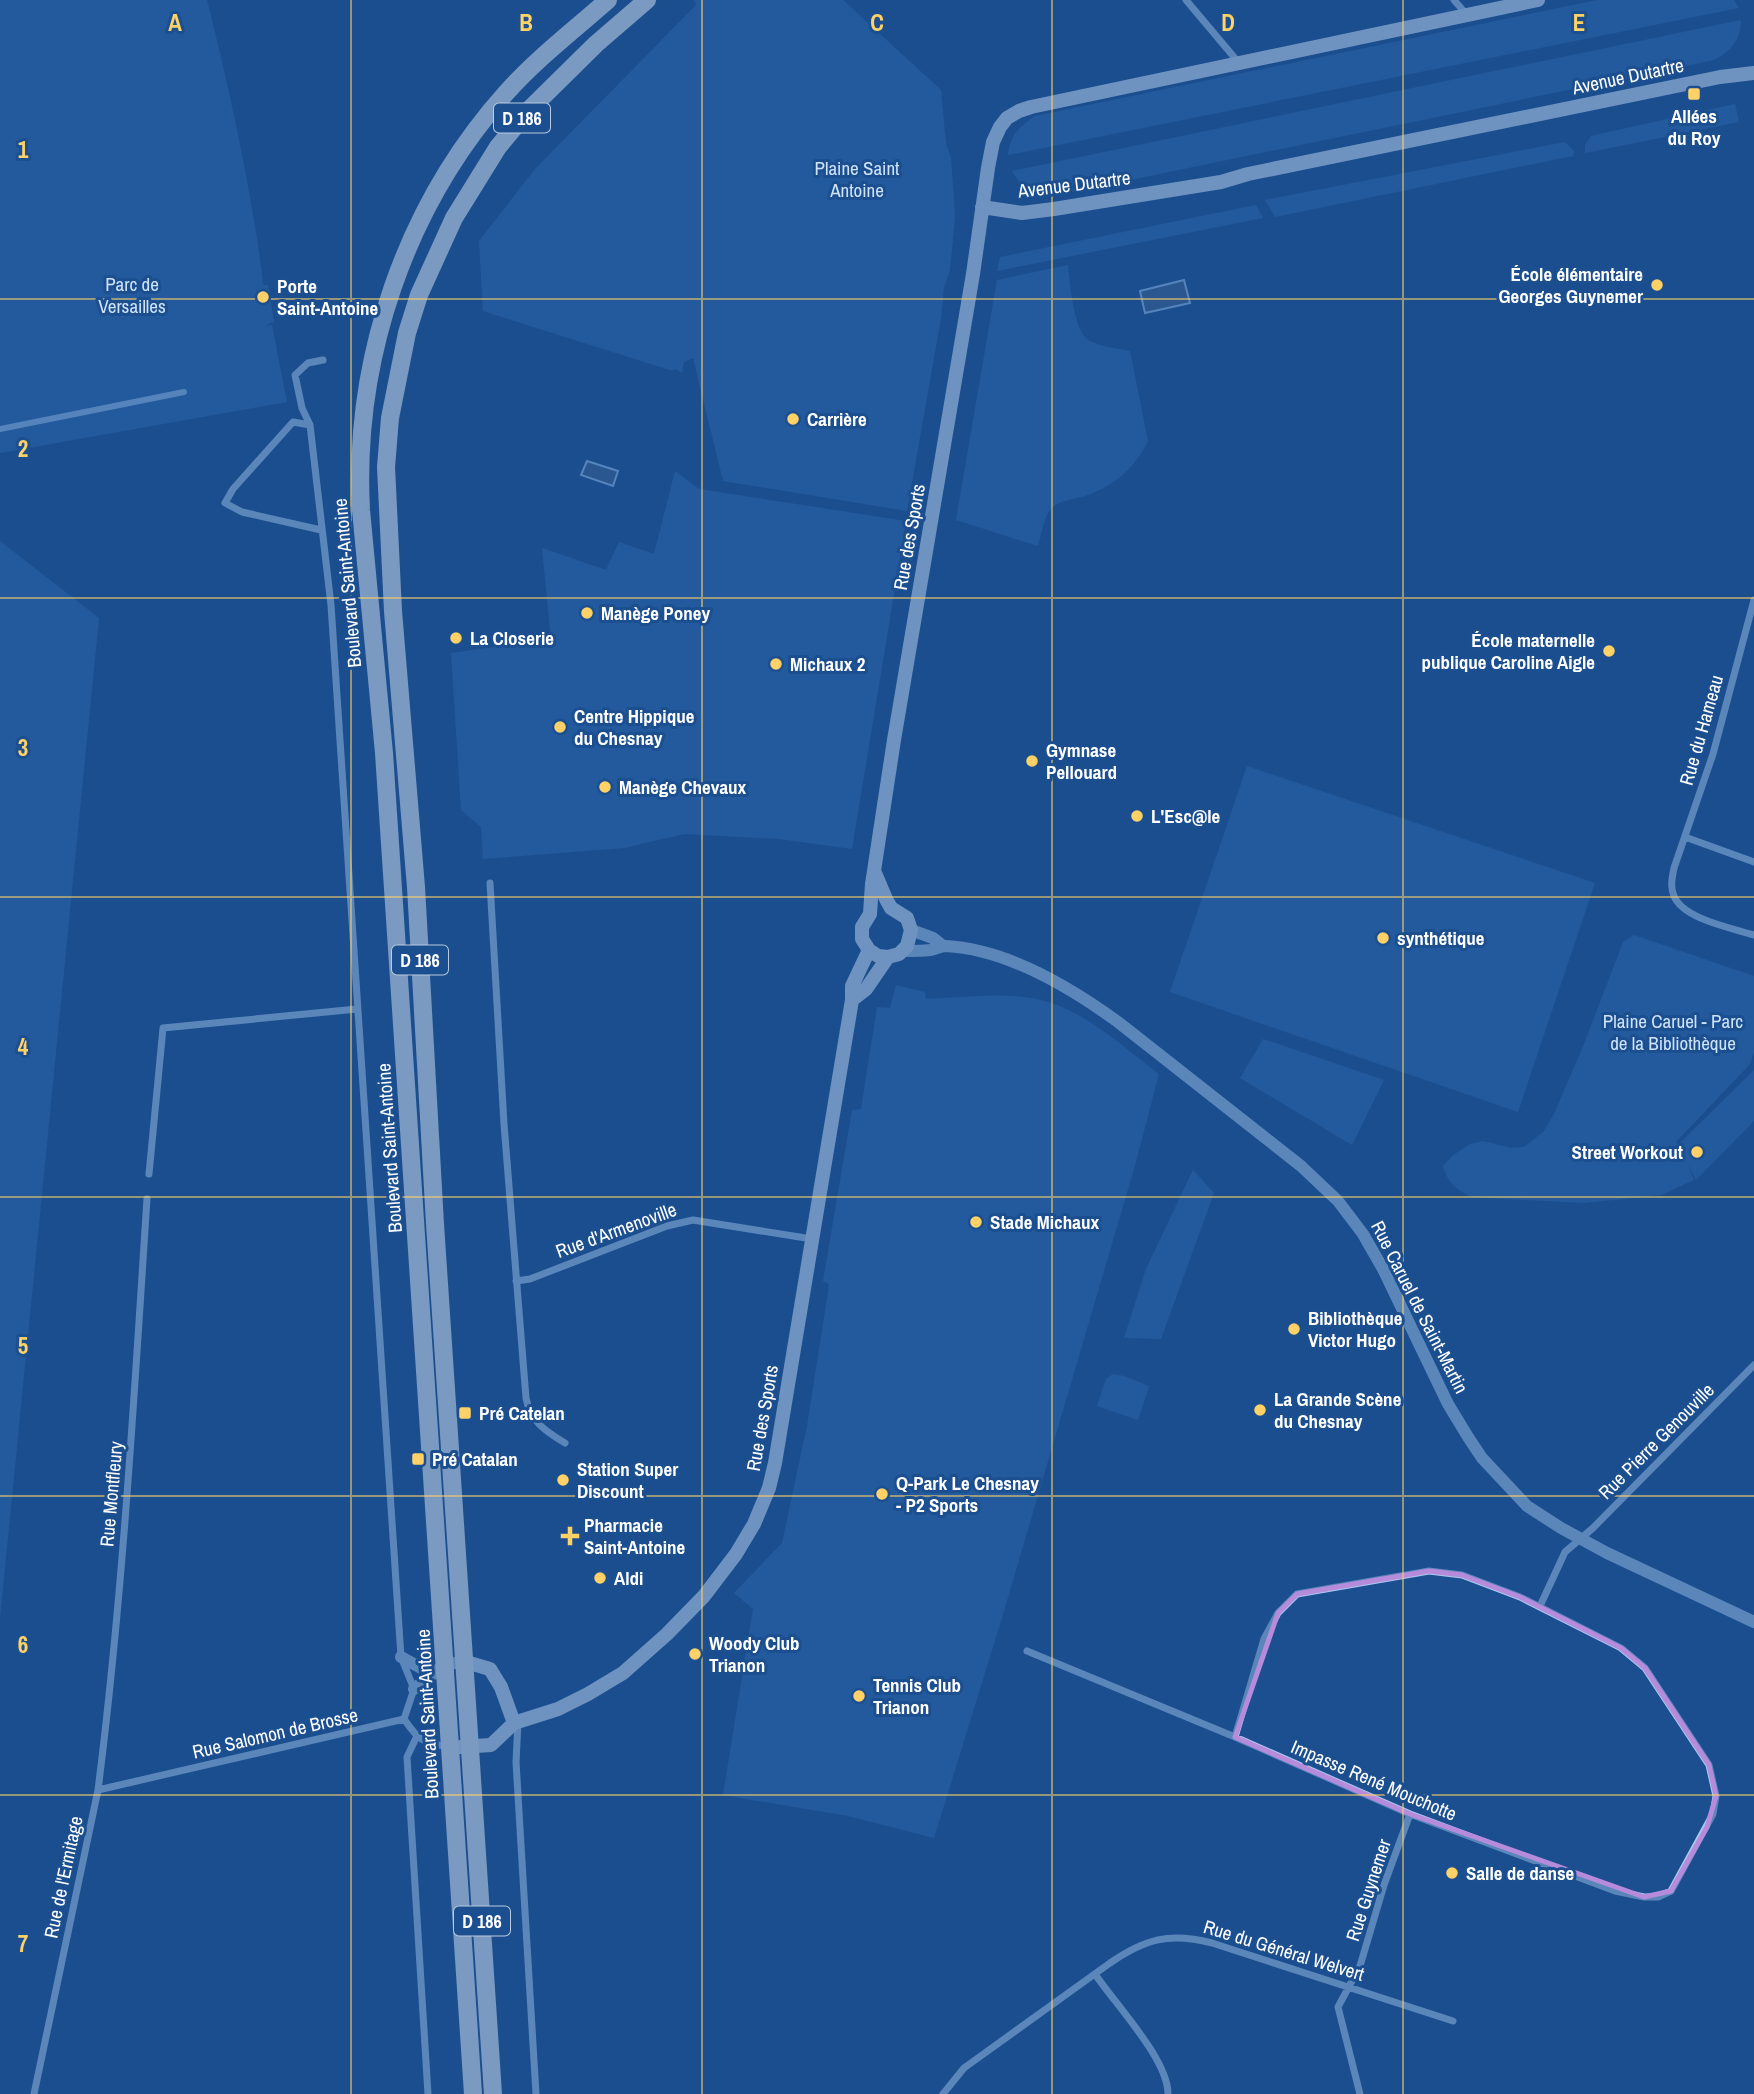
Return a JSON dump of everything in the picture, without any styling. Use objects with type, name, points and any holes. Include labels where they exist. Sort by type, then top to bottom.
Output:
[{"type":"main road","name":"Boulevard Saint-Antoine","points":[[493,2094],[471,1747],[450,1666],[384,753],[359,472],[360,432],[373,354],[382,319],[398,274],[426,211],[458,157],[507,92],[608,0]]},
{"type":"main road","name":"Boulevard Saint-Antoine","points":[[473,2094],[449,1748],[450,1666],[434,1210],[416,887],[394,625],[387,494],[390,418],[407,334],[432,264],[454,218],[498,147],[558,80],[647,0]]},
{"type":"main road","points":[[982,207],[993,142],[1007,118],[1018,111],[1538,0]]},
{"type":"main road","name":"Avenue Dutartre","points":[[982,207],[1022,213],[1222,182],[1707,79],[1754,73]]},
{"type":"main road","name":"Rue des Sports","points":[[449,1748],[491,1745],[516,1722],[558,1709],[623,1674],[704,1596],[747,1536],[769,1488],[852,1000],[852,986],[869,950],[862,939],[862,932],[864,922],[870,914],[872,884],[894,740],[982,207]]},
{"type":"main road","points":[[875,873],[891,908]]},
{"type":"main road","points":[[869,950],[878,956],[888,957],[903,951],[911,930],[902,914],[891,908],[870,914]]},
{"type":"main road","points":[[852,1000],[866,989],[888,957]]},
{"type":"main road","points":[[450,1666],[490,1669],[516,1722]]},
{"type":"street","points":[[1186,0],[1239,64]]},
{"type":"street","points":[[1454,0],[1467,15]]},
{"type":"street","name":"Boulevard Saint-Antoine","points":[[323,360],[308,363],[295,375],[302,408],[310,425],[331,605],[401,1657],[414,1689],[404,1719]]},
{"type":"street","points":[[310,425],[293,422],[233,489],[225,503],[242,512],[321,530]]},
{"type":"street","name":"Rue du Hameau","points":[[1754,600],[1713,754],[1674,868],[1673,893],[1684,910],[1754,935]]},
{"type":"street","points":[[1685,837],[1754,862]]},
{"type":"street","points":[[490,883],[516,1281],[528,1413],[565,1443]]},
{"type":"street","name":"Rue Caruel de Saint-Martin","points":[[911,930],[933,938],[943,946],[1020,964],[1091,1002],[1301,1166],[1338,1201],[1363,1234],[1448,1404],[1482,1458],[1527,1506],[1580,1538],[1754,1622]]},
{"type":"street","name":"Rue Caruel de Saint-Martin","points":[[903,951],[930,950],[943,946]]},
{"type":"street","points":[[149,1174],[163,1028],[358,1010]]},
{"type":"street","name":"Rue Montfleury","points":[[98,1790],[128,1486],[147,1199]]},
{"type":"street","name":"Rue d'Armenoville","points":[[516,1281],[530,1279],[667,1226],[693,1220],[812,1239]]},
{"type":"street","name":"Rue Pierre Genouville","points":[[1539,1606],[1565,1552],[1663,1459],[1754,1365]]},
{"type":"street","name":"Impasse René Mouchotte","points":[[1027,1651],[1235,1737],[1410,1814],[1615,1891],[1644,1897],[1671,1891],[1713,1814],[1716,1796],[1709,1765],[1645,1668],[1621,1648],[1539,1606],[1462,1575],[1429,1571],[1297,1594],[1278,1613],[1264,1639],[1235,1737]]},
{"type":"street","points":[[401,1657],[450,1666]]},
{"type":"street","points":[[414,1689],[450,1666]]},
{"type":"street","points":[[404,1719],[416,1738],[449,1748]]},
{"type":"street","name":"Rue Salomon de Brosse","points":[[98,1790],[404,1719]]},
{"type":"street","points":[[516,1722],[516,1762],[536,2094]]},
{"type":"street","name":"Boulevard Saint-Antoine","points":[[416,1738],[407,1757],[428,2094]]},
{"type":"street","name":"Rue de l'Ermitage","points":[[34,2094],[98,1790]]},
{"type":"street","name":"Rue Guynemer","points":[[1360,2094],[1338,2007],[1360,1966],[1384,1885],[1410,1814]]},
{"type":"street","name":"Rue du Général Welvert","points":[[943,2094],[964,2068],[1133,1947],[1146,1942],[1185,1938],[1212,1943],[1453,2021]]},
{"type":"street","points":[[1095,1974],[1159,2062],[1168,2094]]},
{"type":"highlighted area","points":[[1429,1571],[1462,1575],[1520,1597],[1621,1648],[1645,1668],[1709,1765],[1716,1796],[1707,1827],[1671,1891],[1644,1897],[1410,1814],[1235,1737],[1278,1613],[1297,1594]]},
{"type":"green space","name":"Parc de Versailles","points":[[0,0],[207,0],[239,140],[263,282],[268,285],[274,322],[267,324],[272,325],[287,402],[0,453]]},
{"type":"green space","name":"Plaine Saint Antoine","points":[[694,0],[843,0],[941,90],[946,144],[951,157],[955,217],[950,270],[944,287],[907,511],[723,481],[693,358],[684,362],[682,373],[675,369],[673,371],[483,311],[479,241],[535,169],[696,5]]},
{"type":"green space","points":[[1597,0],[1734,0],[1739,8],[1008,155],[1016,132],[1035,116]]},
{"type":"green space","points":[[1741,20],[1734,44],[1714,60],[1057,195],[1042,196],[1030,192],[1012,171]]},
{"type":"green space","points":[[1735,104],[1739,122],[1585,153],[1585,145],[1591,136]]},
{"type":"green space","points":[[1565,142],[1574,151],[1573,156],[1275,217],[1265,200]]},
{"type":"green space","points":[[1256,205],[1263,218],[997,271],[1000,257]]},
{"type":"green space","points":[[1068,265],[1073,304],[1082,333],[1097,344],[1130,351],[1148,441],[1137,460],[1114,481],[1096,492],[1054,506],[1045,519],[1038,546],[956,520],[997,280]]},
{"type":"green space","points":[[675,471],[699,489],[906,521],[852,849],[779,839],[684,834],[624,848],[483,859],[481,827],[461,810],[451,653],[551,639],[542,548],[606,570],[619,542],[654,554]]},
{"type":"green space","points":[[0,541],[99,618],[0,1618]]},
{"type":"green space","name":"synthétique","points":[[1247,766],[1595,883],[1518,1112],[1170,992]]},
{"type":"green space","name":"Plaine Caruel - Parc de la Bibliothèque","points":[[1634,935],[1754,976],[1754,1052],[1750,1064],[1676,1142],[1678,1145],[1754,1070],[1754,1121],[1696,1180],[1687,1163],[1694,1180],[1661,1195],[1584,1203],[1472,1197],[1458,1189],[1450,1182],[1443,1166],[1452,1156],[1470,1144],[1483,1141],[1511,1148],[1524,1147],[1543,1132],[1554,1114],[1584,1044],[1623,942]]},
{"type":"green space","points":[[896,985],[925,992],[926,999],[1001,995],[1045,1001],[1091,1023],[1159,1074],[1134,1169],[1001,1621],[934,1838],[848,1816],[723,1795],[753,1609],[734,1593],[782,1543],[807,1426],[829,1284],[823,1281],[852,1110],[861,1109],[877,1007],[890,1008]]},
{"type":"green space","points":[[1263,1039],[1384,1080],[1352,1145],[1240,1078]]},
{"type":"green space","points":[[1193,1170],[1214,1193],[1161,1339],[1124,1338],[1146,1269]]},
{"type":"green space","points":[[1113,1374],[1149,1386],[1138,1420],[1097,1406],[1106,1379]]},
{"type":"shaded area","points":[[1184,280],[1190,303],[1145,313],[1140,291]]},
{"type":"shaded area","points":[[587,461],[618,471],[613,486],[581,475]]},
{"type":"waterway","points":[[0,429],[184,392]]},
{"type":"place","name":"Allées du Roy","points":[[1694,94]]},
{"type":"place","name":"École élémentaire Georges Guynemer","points":[[1657,285]]},
{"type":"place","name":"Porte Saint-Antoine","points":[[263,297]]},
{"type":"place","name":"Carrière","points":[[793,419]]},
{"type":"place","name":"Manège Poney","points":[[587,613]]},
{"type":"place","name":"La Closerie","points":[[456,638]]},
{"type":"place","name":"École maternelle publique Caroline Aigle","points":[[1609,651]]},
{"type":"place","name":"Michaux 2","points":[[776,664]]},
{"type":"place","name":"Centre Hippique du Chesnay","points":[[560,727]]},
{"type":"place","name":"Gymnase Pellouard","points":[[1032,761]]},
{"type":"place","name":"Manège Chevaux","points":[[605,787]]},
{"type":"place","name":"L'Esc@le","points":[[1137,816]]},
{"type":"place","name":"synthétique","points":[[1383,938]]},
{"type":"place","name":"Street Workout","points":[[1697,1152]]},
{"type":"place","name":"Stade Michaux","points":[[976,1222]]},
{"type":"place","name":"Bibliothèque Victor Hugo","points":[[1294,1329]]},
{"type":"place","name":"La Grande Scène du Chesnay","points":[[1260,1410]]},
{"type":"place","name":"Pré Catelan","points":[[465,1413]]},
{"type":"place","name":"Pré Catalan","points":[[418,1459]]},
{"type":"place","name":"Station Super Discount","points":[[563,1480]]},
{"type":"place","name":"Q-Park Le Chesnay - P2 Sports","points":[[882,1494]]},
{"type":"place","name":"Pharmacie Saint-Antoine","points":[[570,1536]]},
{"type":"place","name":"Aldi","points":[[600,1578]]},
{"type":"place","name":"Woody Club Trianon","points":[[695,1654]]},
{"type":"place","name":"Tennis Club Trianon","points":[[859,1696]]},
{"type":"place","name":"Salle de danse","points":[[1452,1873]]}]
